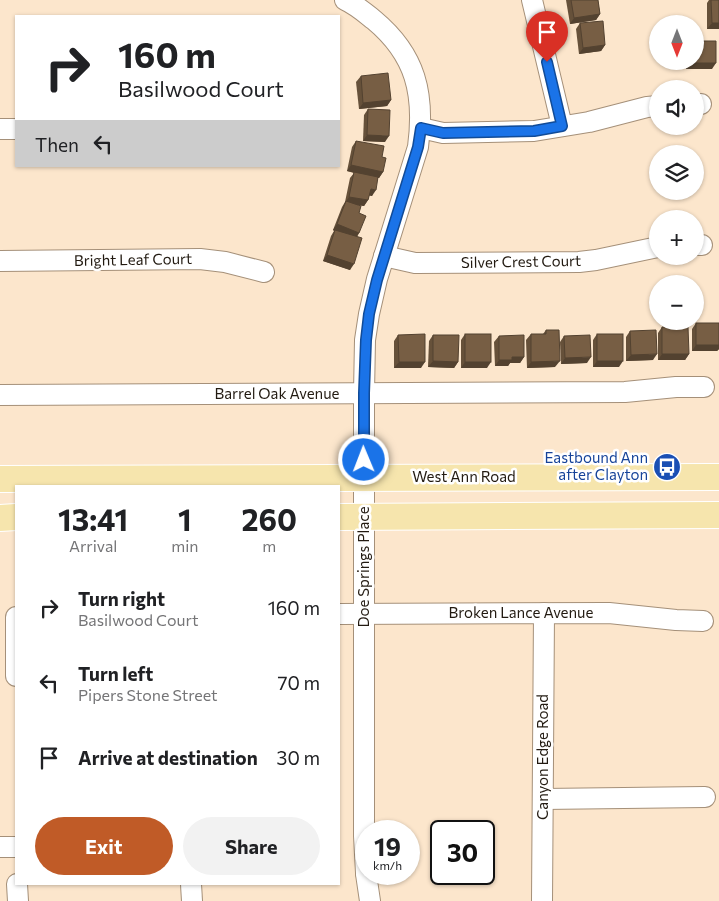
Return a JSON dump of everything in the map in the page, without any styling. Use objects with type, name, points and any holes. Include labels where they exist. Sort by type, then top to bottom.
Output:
[{"type":"main road","name":"West Ann Road","points":[[0,480],[719,477]]},
{"type":"main road","points":[[340,517],[719,515]]},
{"type":"main road","points":[[0,518],[15,518]]},
{"type":"street","name":"Doe Springs Place","points":[[346,0],[357,5],[391,36],[405,54],[414,72],[421,113],[418,147],[384,256],[369,314],[366,340],[364,393],[364,820]]},
{"type":"street","points":[[532,0],[562,126]]},
{"type":"street","points":[[421,128],[443,133],[534,131],[589,122],[649,107]]},
{"type":"street","points":[[0,129],[15,129]]},
{"type":"street","name":"Silver Crest Court","points":[[384,256],[415,263],[579,262],[649,249]]},
{"type":"street","name":"Bright Leaf Court","points":[[0,261],[200,259],[225,262],[264,272]]},
{"type":"street","name":"Barrel Oak Avenue","points":[[0,395],[625,392],[676,387],[704,387]]},
{"type":"street","name":"Canyon Edge Road","points":[[542,901],[544,613]]},
{"type":"street","name":"Broken Lance Avenue","points":[[340,614],[609,613],[703,621]]},
{"type":"street","points":[[0,618],[15,617]]},
{"type":"street","points":[[543,799],[705,797]]},
{"type":"street","points":[[0,846],[15,847]]},
{"type":"street","points":[[17,885],[18,901]]},
{"type":"street","points":[[191,885],[192,901]]},
{"type":"street","name":"Doe Springs Place","points":[[368,885],[370,901]]},
{"type":"building","points":[[571,0],[598,0],[600,14],[574,18]]},
{"type":"building","points":[[711,0],[719,0],[719,23],[712,23]]},
{"type":"building","points":[[603,21],[605,45],[583,48],[580,23]]},
{"type":"building","points":[[704,41],[716,41],[716,63],[704,63]]},
{"type":"building","points":[[388,73],[391,100],[363,103],[361,76]]},
{"type":"building","points":[[368,109],[390,110],[389,136],[367,135]]},
{"type":"building","points":[[356,141],[384,146],[382,157],[386,158],[383,172],[351,165]]},
{"type":"building","points":[[354,172],[378,177],[376,190],[371,189],[368,200],[349,197]]},
{"type":"building","points":[[346,201],[361,206],[359,213],[366,216],[359,233],[337,224]]},
{"type":"building","points":[[335,230],[362,238],[354,264],[327,255]]},
{"type":"building","points":[[704,323],[719,323],[719,345],[696,345],[696,330],[704,330]]},
{"type":"building","points":[[546,330],[559,330],[560,361],[531,362],[531,334],[546,334]]},
{"type":"building","points":[[656,330],[657,354],[631,355],[630,331]]},
{"type":"building","points":[[662,330],[688,330],[689,354],[662,354]]},
{"type":"building","points":[[425,334],[425,362],[399,362],[398,335]]},
{"type":"building","points":[[465,334],[491,334],[491,362],[465,362]]},
{"type":"building","points":[[597,334],[623,334],[623,361],[597,361]]},
{"type":"building","points":[[433,335],[459,335],[458,362],[433,361]]},
{"type":"building","points":[[524,335],[524,357],[512,357],[512,360],[499,360],[499,336]]},
{"type":"building","points":[[590,335],[591,357],[565,358],[564,336]]},
{"type":"place","name":"Eastbound Ann after Clayton","points":[[667,467]]},
{"type":"route","points":[[364,460],[364,393],[369,314],[377,280],[418,147],[421,128],[443,133],[534,131],[562,126],[547,62]]}]
